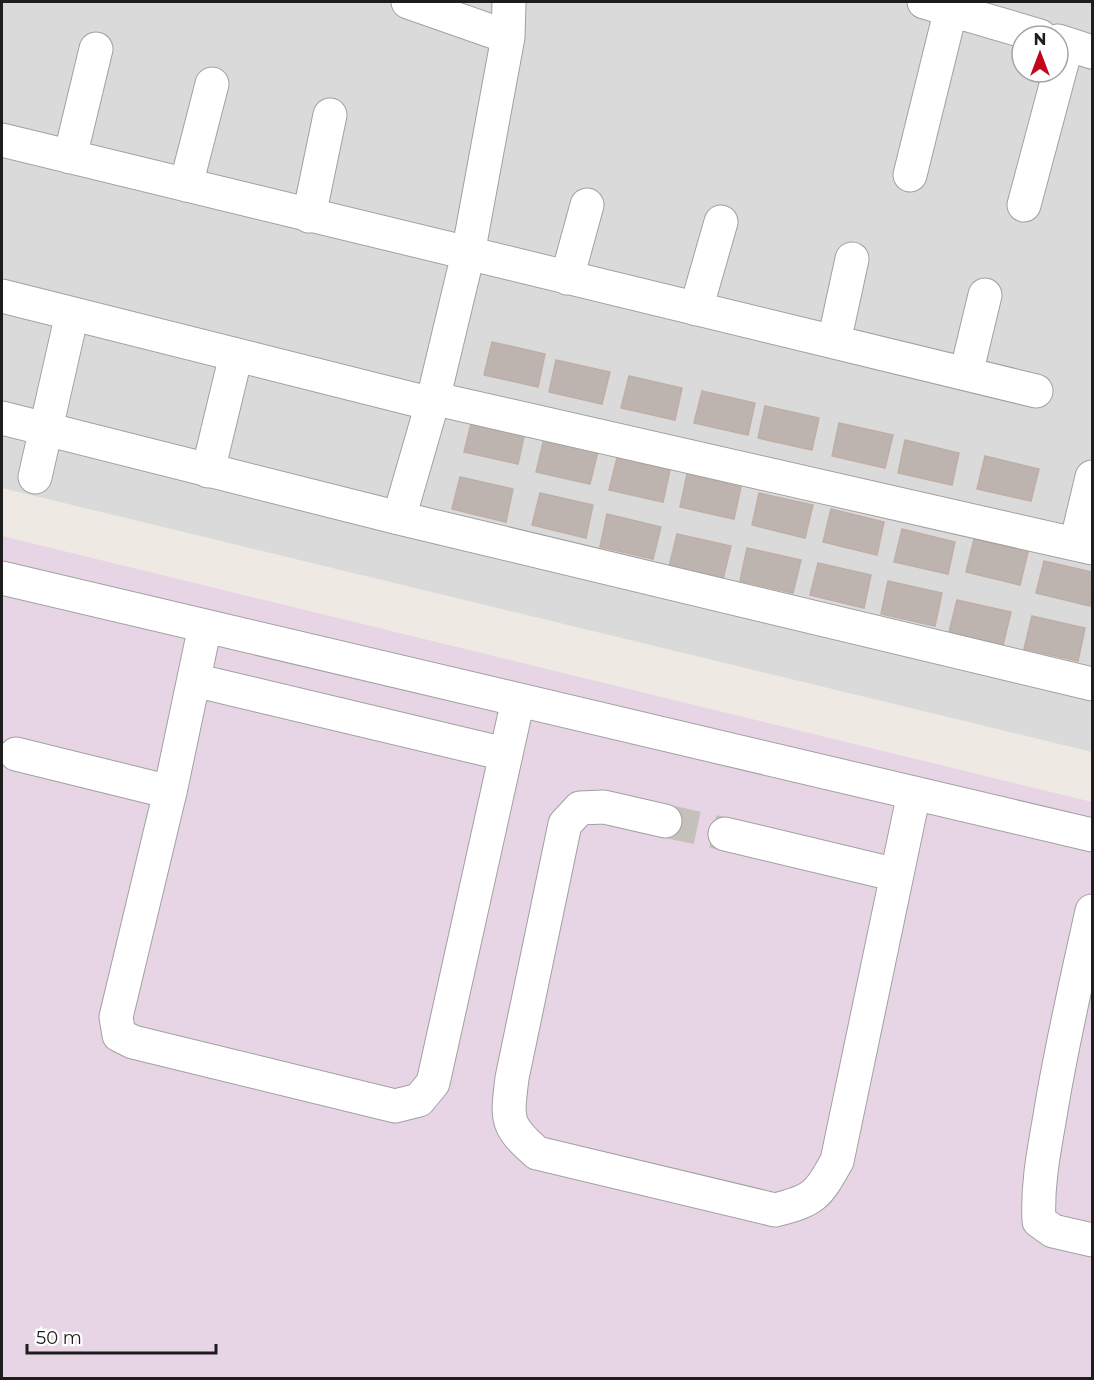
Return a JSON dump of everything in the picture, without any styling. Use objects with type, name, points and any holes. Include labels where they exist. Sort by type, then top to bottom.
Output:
[{"type":"street","points":[[408,2],[508,37]]},
{"type":"street","points":[[399,518],[432,401],[468,254],[508,37],[509,2]]},
{"type":"street","points":[[910,175],[937,5],[1010,27]]},
{"type":"street","points":[[70,157],[96,50]]},
{"type":"street","points":[[186,185],[212,84]]},
{"type":"street","points":[[1024,205],[1054,84]]},
{"type":"street","points":[[309,216],[330,114]]},
{"type":"street","points":[[2,140],[1036,391]]},
{"type":"street","points":[[567,278],[587,206]]},
{"type":"street","points":[[696,309],[721,222]]},
{"type":"street","points":[[834,342],[852,259]]},
{"type":"street","points":[[966,374],[985,295]]},
{"type":"street","points":[[2,296],[432,401],[1084,546],[1092,477]]},
{"type":"street","points":[[35,477],[72,314]]},
{"type":"street","points":[[208,471],[237,355]]},
{"type":"street","points":[[2,418],[399,518],[1092,684]]},
{"type":"street","points":[[2,578],[1092,836]]},
{"type":"street","points":[[205,626],[170,792],[116,1017],[119,1035],[133,1042],[395,1106],[419,1100],[433,1083],[518,700]]},
{"type":"street","points":[[194,680],[505,754]]},
{"type":"street","points":[[16,754],[170,792]]},
{"type":"street","points":[[665,821],[604,807],[580,808],[565,824],[512,1078],[509,1108],[514,1132],[537,1153],[775,1210],[798,1204],[820,1192],[837,1161],[914,793]]},
{"type":"street","points":[[725,834],[897,875]]},
{"type":"street","points":[[1092,911],[1060,1054],[1038,1203],[1040,1221],[1053,1231],[1092,1240]]},
{"type":"shaded area","points":[[2,2],[1092,2],[1092,752],[2,488]]},
{"type":"shaded area","points":[[2,536],[1092,802],[1092,1378],[2,1378]]},
{"type":"building","points":[[492,342],[545,354],[538,387],[484,375]]},
{"type":"building","points":[[556,360],[610,372],[602,404],[549,392]]},
{"type":"building","points":[[629,376],[682,388],[675,420],[621,408]]},
{"type":"building","points":[[702,391],[755,403],[748,435],[694,423]]},
{"type":"building","points":[[765,406],[819,418],[812,450],[758,438]]},
{"type":"building","points":[[472,420],[525,432],[518,464],[464,452]]},
{"type":"building","points":[[839,423],[893,435],[885,468],[832,456]]},
{"type":"building","points":[[544,439],[598,451],[590,484],[536,472]]},
{"type":"building","points":[[905,440],[959,453],[952,485],[898,473]]},
{"type":"building","points":[[985,456],[1039,469],[1031,501],[977,489]]},
{"type":"building","points":[[617,458],[670,470],[663,502],[609,490]]},
{"type":"building","points":[[687,474],[741,487],[734,519],[680,507]]},
{"type":"building","points":[[460,477],[513,489],[506,522],[452,509]]},
{"type":"building","points":[[540,493],[593,505],[586,538],[532,525]]},
{"type":"building","points":[[759,493],[813,505],[805,538],[752,525]]},
{"type":"building","points":[[831,509],[884,522],[877,555],[823,542]]},
{"type":"building","points":[[607,514],[661,527],[653,559],[600,547]]},
{"type":"building","points":[[902,529],[955,542],[948,574],[894,562]]},
{"type":"building","points":[[677,534],[731,546],[723,579],[669,567]]},
{"type":"building","points":[[974,539],[1028,552],[1020,585],[966,572]]},
{"type":"building","points":[[747,548],[801,560],[793,593],[740,581]]},
{"type":"building","points":[[1044,561],[1092,572],[1090,606],[1036,593]]},
{"type":"building","points":[[818,563],[871,575],[864,608],[810,595]]},
{"type":"building","points":[[888,581],[942,593],[935,626],[881,614]]},
{"type":"building","points":[[957,600],[1011,612],[1003,645],[949,632]]},
{"type":"building","points":[[1032,616],[1085,628],[1078,661],[1024,649]]},
{"type":"tunnel","points":[[665,821],[725,834]]}]
